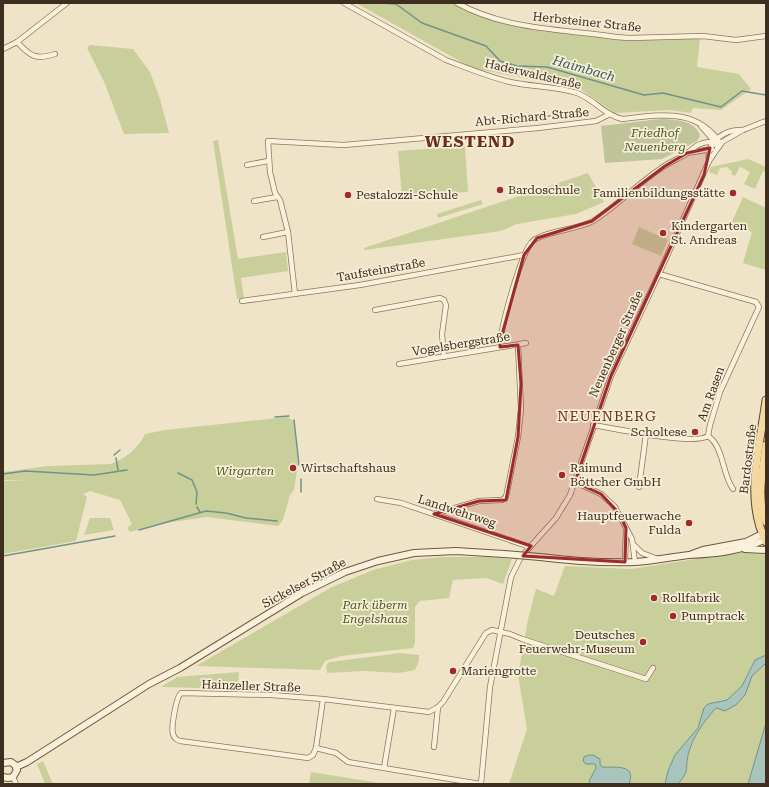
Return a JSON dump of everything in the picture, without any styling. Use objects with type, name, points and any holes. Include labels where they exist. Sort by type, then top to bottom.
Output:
[{"type":"main road","name":"Bardostraße","points":[[765,537],[757,519],[754,492],[766,400]]},
{"type":"main road","name":"Bardostraße","points":[[766,445],[761,489],[762,509],[766,522]]},
{"type":"main road","name":"Sickelser Straße","points":[[16,767],[27,762],[100,717],[140,689],[180,668],[289,601],[345,572],[378,561],[414,553],[456,551],[583,561],[635,562],[689,556],[704,556],[741,549],[765,537]]},
{"type":"main road","name":"Sickelser Straße","points":[[689,556],[703,550],[765,537]]},
{"type":"main road","points":[[741,549],[766,550]]},
{"type":"main road","points":[[3,763],[11,762],[16,767],[16,773],[13,777],[3,777]]},
{"type":"street","points":[[3,49],[17,42],[67,3]]},
{"type":"street","name":"Haderwaldstraße","points":[[344,3],[446,60],[509,82],[577,93],[592,101],[608,115]]},
{"type":"street","name":"Herbsteiner Straße","points":[[457,3],[481,15],[512,24],[623,38],[703,36],[736,40],[766,36]]},
{"type":"street","points":[[17,42],[36,57],[41,59],[55,54]]},
{"type":"street","name":"Abt-Richard-Straße","points":[[268,161],[268,141],[344,144],[538,128],[596,121],[608,115],[622,118],[672,115],[681,116],[708,129],[719,147]]},
{"type":"street","points":[[687,153],[719,147],[743,130],[766,121]]},
{"type":"street","points":[[500,347],[502,333],[524,255],[532,242],[538,238],[570,230],[592,221],[660,169],[687,153],[696,145],[714,141],[734,131],[743,130]]},
{"type":"street","name":"Neuenberger Straße","points":[[709,162],[710,148],[714,141]]},
{"type":"street","name":"Neuenberger Straße","points":[[481,784],[488,700],[511,577],[516,566],[559,513],[570,495],[611,376],[709,162],[719,147]]},
{"type":"street","points":[[247,165],[268,161],[288,232],[295,294]]},
{"type":"street","points":[[254,201],[277,197]]},
{"type":"street","points":[[263,237],[288,232]]},
{"type":"street","name":"Taufsteinstraße","points":[[242,301],[360,285],[524,255]]},
{"type":"street","name":"Am Rasen","points":[[593,425],[646,434],[697,439],[708,436],[720,392],[758,307],[756,302],[659,274]]},
{"type":"street","points":[[376,310],[440,298],[444,300],[446,305],[442,334],[444,357]]},
{"type":"street","name":"Vogelsbergstraße","points":[[400,364],[526,343]]},
{"type":"street","points":[[434,514],[479,501],[502,500],[506,497],[518,437],[521,409],[518,345]]},
{"type":"street","points":[[639,487],[646,434]]},
{"type":"street","points":[[708,436],[716,442],[728,483],[733,489]]},
{"type":"street","points":[[575,482],[592,489],[608,500],[619,513],[631,536],[634,546],[635,562]]},
{"type":"street","name":"Landwehrweg","points":[[377,499],[401,503],[530,547]]},
{"type":"street","points":[[625,562],[626,528]]},
{"type":"street","points":[[634,546],[642,553],[659,560]]},
{"type":"street","points":[[434,747],[438,707],[486,634],[492,630],[500,631],[646,679],[653,668]]},
{"type":"street","name":"Hainzeller Straße","points":[[316,748],[313,755],[308,758],[180,741],[172,734],[179,694],[271,695],[323,699],[429,712],[438,707]]},
{"type":"street","points":[[323,699],[316,748],[336,753],[348,762],[481,784]]},
{"type":"street","points":[[384,768],[394,708]]},
{"type":"street","points":[[13,777],[16,784]]},
{"type":"highlighted area","points":[[710,148],[704,175],[611,376],[575,482],[601,494],[619,513],[626,528],[625,562],[523,556],[531,546],[434,514],[479,501],[506,500],[518,437],[521,384],[518,345],[500,347],[500,342],[524,255],[537,238],[592,221],[665,166],[687,153]]},
{"type":"green space","points":[[356,3],[459,3],[488,16],[520,24],[628,39],[700,38],[697,67],[739,74],[751,89],[721,110],[693,108],[691,113],[670,110],[615,113],[580,89],[472,68]]},
{"type":"green space","points":[[90,45],[133,49],[150,72],[160,99],[169,133],[124,134],[105,84],[87,48]]},
{"type":"green space","name":"Friedhof Neuenberg","points":[[660,119],[677,120],[689,124],[698,131],[700,136],[697,141],[662,159],[605,163],[601,126]]},
{"type":"green space","points":[[218,140],[238,259],[286,252],[288,271],[241,278],[244,298],[237,299],[213,141]]},
{"type":"green space","points":[[465,146],[468,192],[402,196],[398,151]]},
{"type":"green space","points":[[748,159],[766,167],[766,172],[763,171],[755,189],[744,184],[750,172],[740,167],[735,176],[731,174],[732,172],[727,167],[720,168],[717,175],[709,172],[711,167]]},
{"type":"green space","points":[[588,173],[604,202],[576,214],[517,224],[501,231],[365,250],[364,248]]},
{"type":"green space","points":[[743,197],[766,208],[766,270],[743,263],[752,232],[731,224]]},
{"type":"green space","points":[[481,200],[483,204],[438,218],[437,214]]},
{"type":"green space","points":[[639,227],[668,240],[661,256],[632,244]]},
{"type":"green space","name":"Wirgarten","points":[[287,417],[294,421],[298,466],[294,490],[290,495],[283,520],[278,526],[207,517],[158,524],[130,532],[127,528],[132,524],[120,500],[90,491],[83,494],[87,497],[76,541],[3,554],[3,481],[27,480],[3,480],[3,472],[48,466],[110,464],[121,459],[135,449],[145,434],[165,430]]},
{"type":"green space","points":[[90,518],[110,518],[114,530],[84,535]]},
{"type":"green space","points":[[741,552],[766,555],[766,655],[755,660],[742,686],[727,700],[708,704],[704,708],[698,728],[675,755],[668,771],[665,784],[509,784],[527,729],[518,675],[528,619],[536,589],[554,596],[565,566],[631,569]]},
{"type":"green space","name":"Park überm Engelshaus","points":[[442,557],[488,557],[512,559],[503,584],[486,578],[453,580],[449,598],[420,601],[415,607],[415,643],[413,648],[341,656],[325,661],[320,670],[196,666],[332,587],[373,570],[412,560]]},
{"type":"green space","points":[[400,653],[419,655],[419,661],[415,670],[399,673],[364,671],[327,673],[326,665],[330,662]]},
{"type":"green space","points":[[766,663],[766,723],[748,784],[678,784],[684,776],[692,744],[708,717],[717,708],[745,695],[752,676]]},
{"type":"green space","points":[[239,672],[238,689],[161,687],[177,677]]},
{"type":"green space","points":[[43,761],[53,784],[45,784],[37,764]]},
{"type":"green space","points":[[311,772],[386,784],[309,784]]},
{"type":"water","points":[[766,655],[766,663],[752,676],[745,695],[737,704],[725,711],[716,708],[707,718],[692,742],[688,755],[686,772],[682,779],[678,784],[665,784],[668,771],[675,755],[698,728],[704,708],[708,704],[727,700],[742,686],[755,660]]},
{"type":"water","points":[[766,723],[766,784],[748,784]]},
{"type":"water","points":[[593,755],[600,759],[600,764],[602,767],[618,767],[627,770],[631,777],[629,784],[590,784],[589,781],[596,768],[595,764],[586,764],[583,761],[584,757]]},
{"type":"waterway","name":"Haimbach","points":[[381,3],[396,4],[422,23],[486,46],[500,61],[517,66],[547,67],[644,95],[663,93],[721,107],[742,91],[766,95]]},
{"type":"waterway","points":[[275,417],[289,416]]},
{"type":"waterway","points":[[294,420],[299,465]]},
{"type":"waterway","points":[[114,455],[120,450]]},
{"type":"waterway","points":[[116,458],[118,470]]},
{"type":"waterway","points":[[3,474],[25,471],[94,475],[127,470]]},
{"type":"waterway","points":[[178,473],[192,480],[197,492],[196,504]]},
{"type":"waterway","points":[[301,479],[301,492]]},
{"type":"waterway","points":[[197,507],[200,512]]},
{"type":"waterway","points":[[139,530],[206,511],[226,513],[246,518],[277,521]]},
{"type":"waterway","points":[[3,556],[115,536]]},
{"type":"place","name":"Bardoschule","points":[[500,190]]},
{"type":"place","name":"Familienbildungsstätte","points":[[733,193]]},
{"type":"place","name":"Pestalozzi-Schule","points":[[348,195]]},
{"type":"place","name":"Kindergarten St. Andreas","points":[[663,233]]},
{"type":"place","name":"Scholtese","points":[[695,432]]},
{"type":"place","name":"Wirtschaftshaus","points":[[293,468]]},
{"type":"place","name":"Raimund Böttcher GmbH","points":[[562,475]]},
{"type":"place","name":"Hauptfeuerwache Fulda","points":[[689,523]]},
{"type":"place","name":"Rollfabrik","points":[[654,598]]},
{"type":"place","name":"Pumptrack","points":[[673,616]]},
{"type":"place","name":"Deutsches Feuerwehr-Museum","points":[[643,642]]},
{"type":"place","name":"Mariengrotte","points":[[453,671]]},
{"type":"district","name":"WESTEND","points":[[470,141]]},
{"type":"district","name":"NEUENBERG","points":[[607,416]]}]
